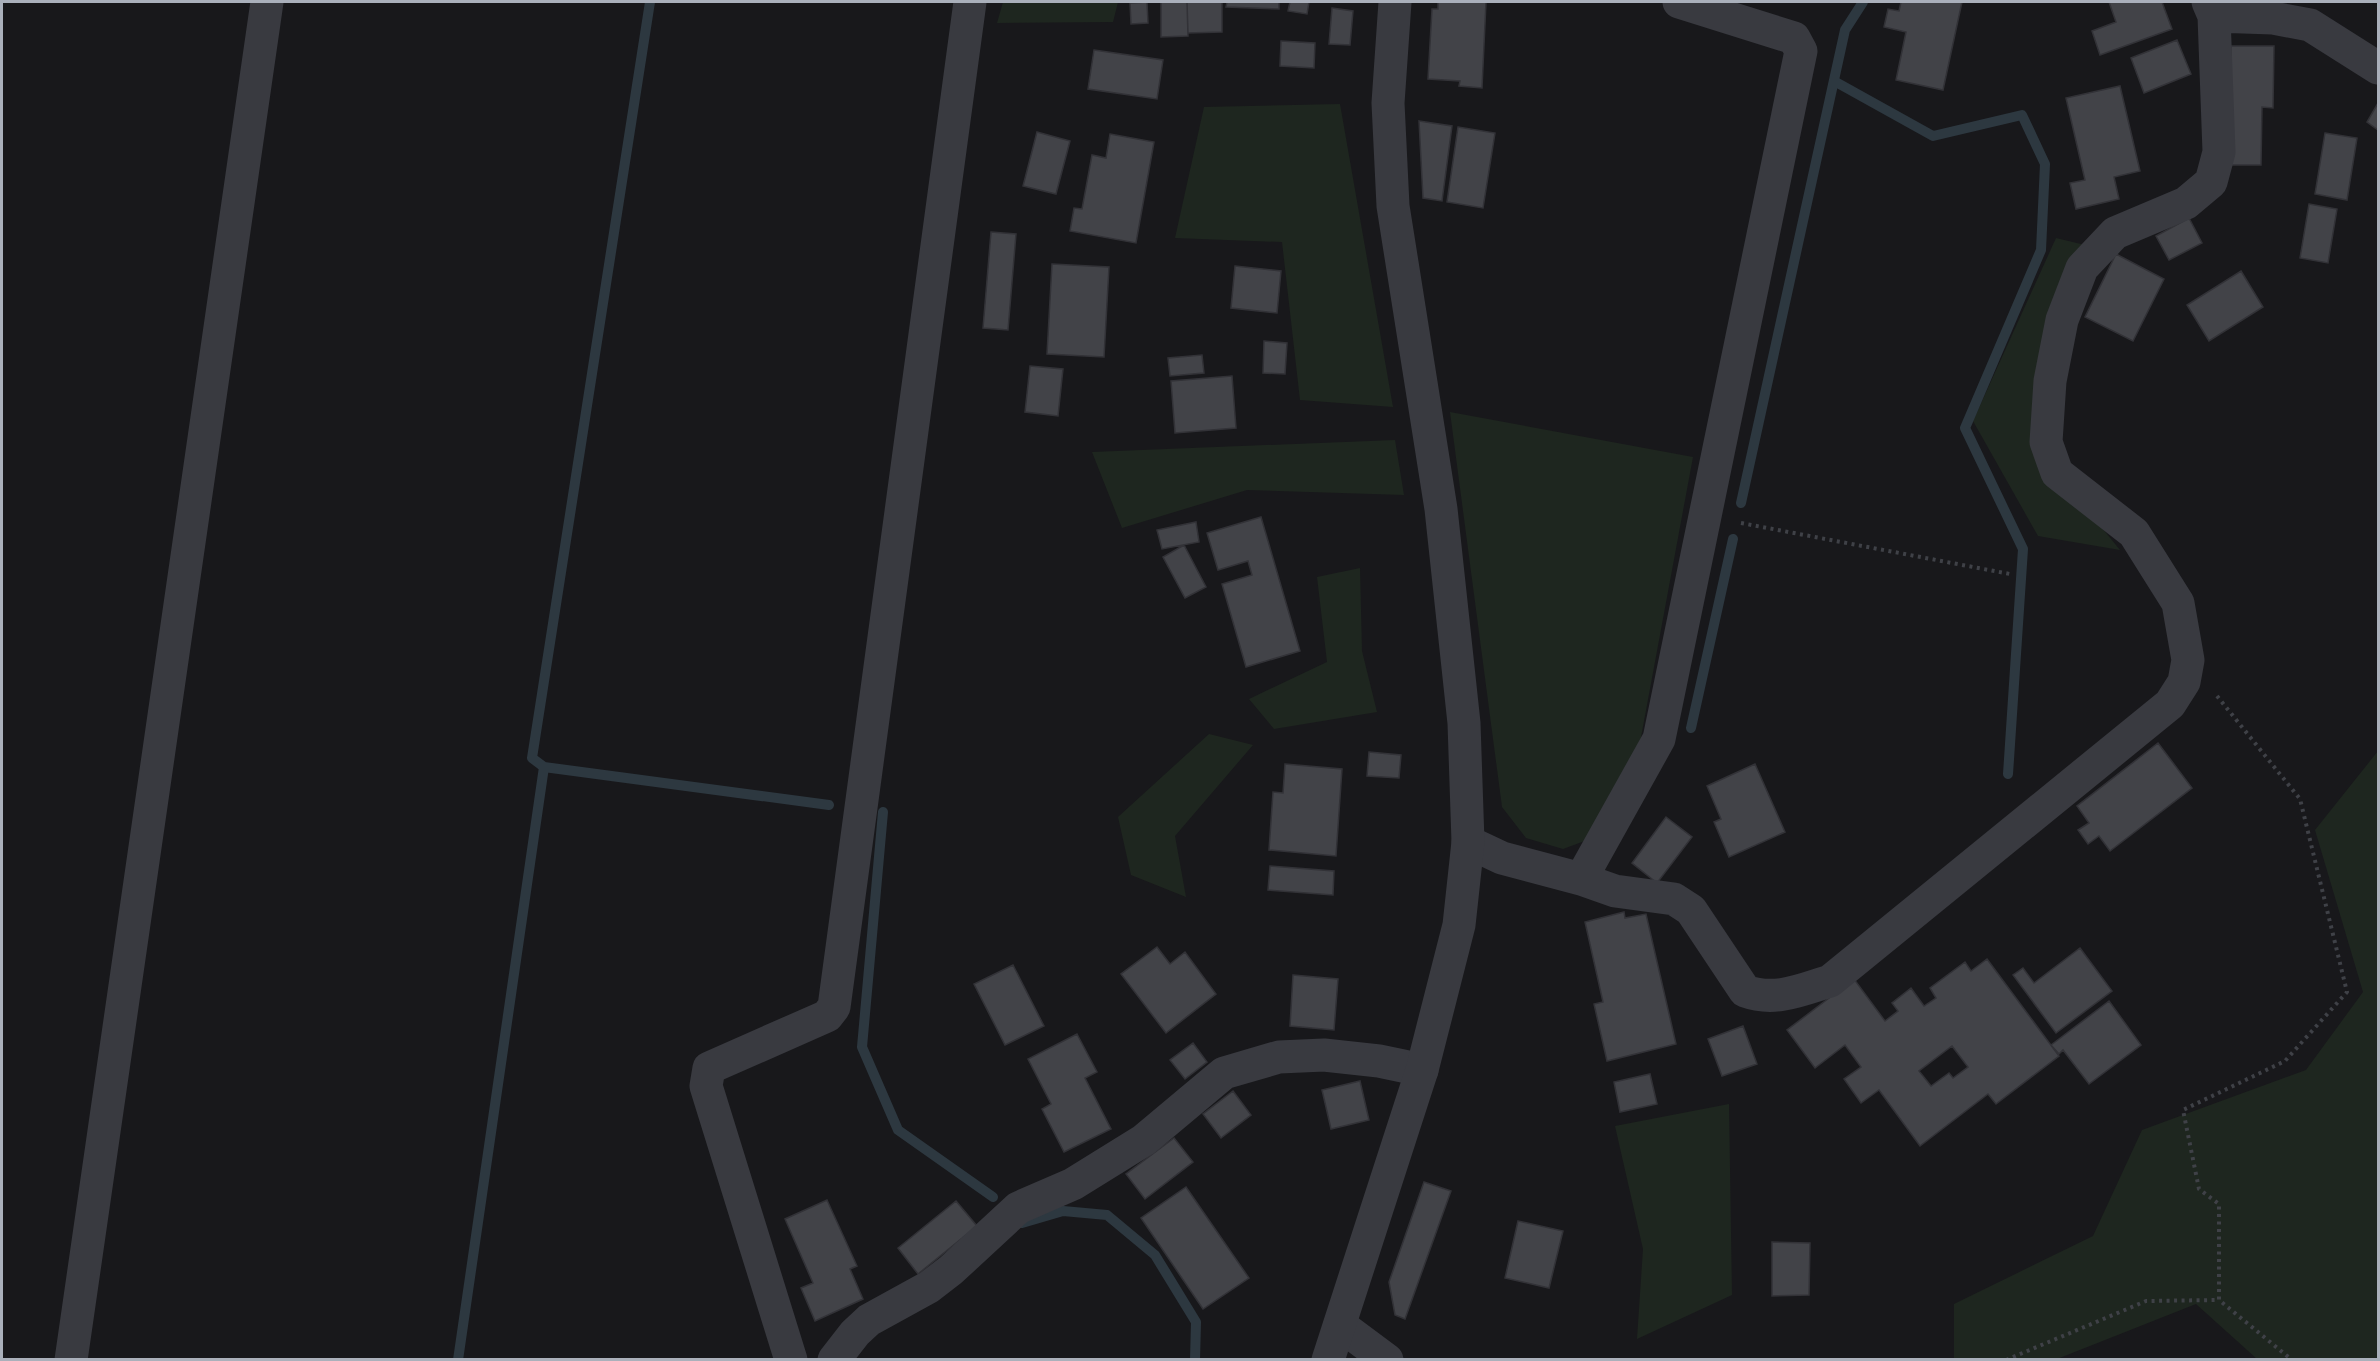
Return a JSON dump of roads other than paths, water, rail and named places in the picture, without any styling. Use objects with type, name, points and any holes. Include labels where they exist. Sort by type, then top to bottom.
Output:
[{"type":"street","points":[[71,1359],[267,2]]},
{"type":"street","points":[[791,1359],[706,1086],[709,1068],[827,1016],[834,1007],[970,2]]},
{"type":"street","points":[[1328,1359],[1341,1325],[1422,1070],[1459,925],[1468,842],[1464,723],[1441,509],[1393,206],[1388,104],[1395,2]]},
{"type":"street","points":[[1581,879],[1659,739],[1801,51],[1794,38],[1680,2]]},
{"type":"street","points":[[1468,842],[1502,858],[1581,879],[1615,891],[1674,899],[1691,910],[1745,991],[1760,996],[1786,995],[1830,981],[2170,704],[2184,682],[2188,660],[2178,603],[2134,533],[2057,473],[2046,442],[2050,381],[2062,320],[2082,268],[2115,233],[2186,202],[2211,182],[2219,152],[2211,9],[2310,25],[2379,68]]},
{"type":"street","points":[[834,1359],[869,1320],[929,1287],[951,1270],[1018,1208],[1073,1184],[1144,1140],[1224,1074],[1279,1057],[1324,1055],[1379,1061],[1422,1070]]},
{"type":"street","points":[[1341,1325],[1387,1359]]},
{"type":"waterway","points":[[458,1360],[544,767],[532,758],[650,2]]},
{"type":"waterway","points":[[1741,503],[1845,30],[1863,2]]},
{"type":"waterway","points":[[1834,81],[1933,136],[2022,115],[2045,164],[2041,250],[1965,428],[2023,549],[2008,774]]},
{"type":"waterway","points":[[1691,728],[1733,539]]},
{"type":"waterway","points":[[544,767],[829,805]]},
{"type":"waterway","points":[[883,812],[862,1047],[898,1130],[993,1197]]},
{"type":"waterway","points":[[1022,1223],[1063,1211],[1107,1215],[1155,1255],[1196,1322],[1195,1360]]}]
